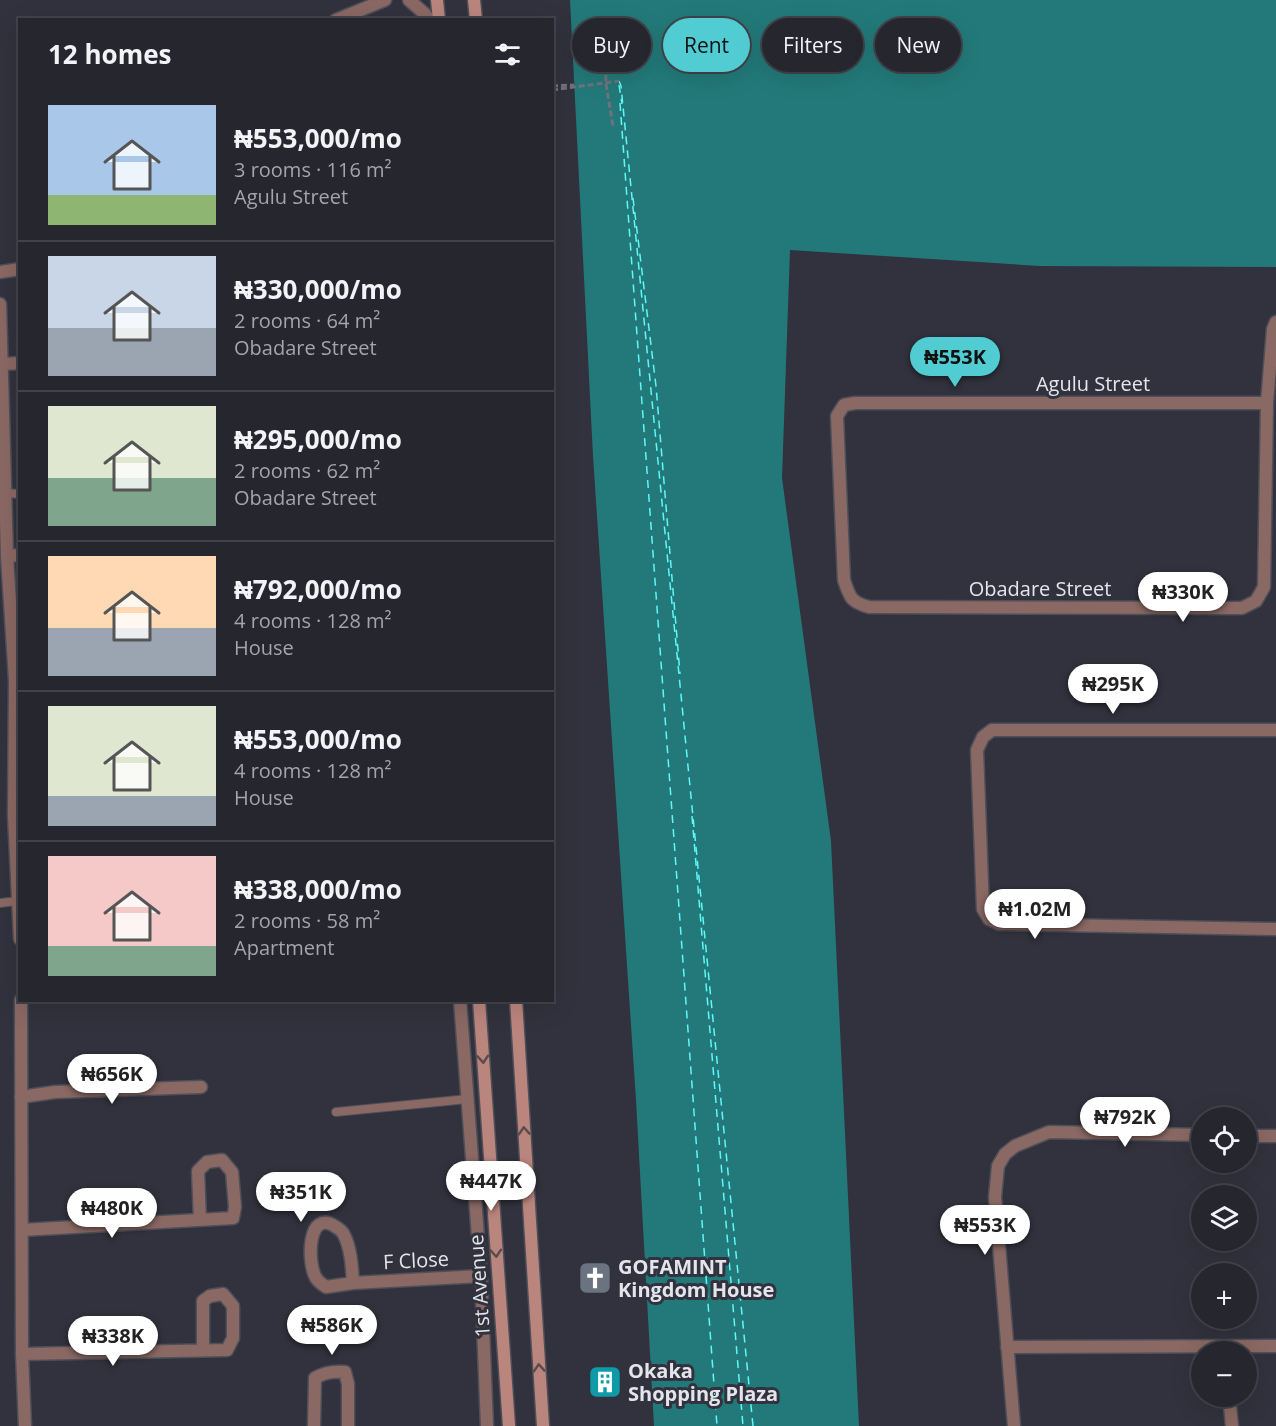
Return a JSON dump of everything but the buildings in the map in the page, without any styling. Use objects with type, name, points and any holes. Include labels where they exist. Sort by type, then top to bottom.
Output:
[{"type":"main road","points":[[437,0],[439,18]]},
{"type":"main road","points":[[474,0],[476,18]]},
{"type":"main road","name":"1st Avenue","points":[[478,1002],[508,1426]]},
{"type":"main road","points":[[516,1002],[543,1426]]},
{"type":"street","points":[[341,18],[385,0]]},
{"type":"street","points":[[409,0],[428,18]]},
{"type":"street","points":[[0,272],[18,269]]},
{"type":"street","points":[[0,304],[6,493],[13,556],[17,680],[18,914]]},
{"type":"street","name":"Obadare Street","points":[[844,580],[849,594],[856,603],[869,607],[1242,608],[1256,601],[1264,587],[1268,403],[1276,322]]},
{"type":"street","points":[[3,364],[18,363]]},
{"type":"street","name":"Agulu Street","points":[[844,580],[837,416],[844,405],[855,403],[1268,403]]},
{"type":"street","points":[[1276,730],[992,730],[983,737],[977,750],[983,909],[989,919],[999,924],[1276,929]]},
{"type":"street","points":[[21,1002],[22,1354],[25,1426]]},
{"type":"street","points":[[460,1002],[481,1276],[487,1426]]},
{"type":"street","points":[[21,1097],[56,1092],[201,1087]]},
{"type":"street","points":[[1014,1426],[995,1197],[998,1166],[1005,1154],[1015,1146],[1049,1132],[1191,1135]]},
{"type":"street","points":[[1257,1136],[1276,1136]]},
{"type":"street","points":[[22,1230],[200,1220],[233,1218],[235,1207],[232,1173],[222,1160],[207,1162],[198,1171],[200,1220]]},
{"type":"street","name":"F Close","points":[[353,1283],[350,1256],[342,1231],[332,1224],[321,1224],[314,1230],[309,1247],[316,1277],[326,1287],[353,1283],[481,1276]]},
{"type":"street","points":[[22,1354],[227,1350],[233,1338],[233,1306],[223,1294],[210,1296],[203,1301],[203,1350]]},
{"type":"street","points":[[1257,1347],[1276,1346]]},
{"type":"street","points":[[1007,1347],[1191,1349]]},
{"type":"street","points":[[314,1426],[315,1378],[322,1373],[336,1371],[345,1372],[348,1384],[348,1426]]},
{"type":"street","points":[[1230,1407],[1232,1426]]},
{"type":"lane","points":[[6,493],[18,494]]},
{"type":"lane","points":[[0,903],[17,901]]},
{"type":"lane","points":[[336,1112],[468,1099]]},
{"type":"path","points":[[606,72],[613,126]]},
{"type":"path","points":[[554,88],[619,81]]},
{"type":"path","points":[[554,88],[606,84]]},
{"type":"shaded area","points":[[570,0],[1276,0],[1276,267],[1040,266],[790,250],[782,478],[831,841],[859,1426],[654,1426],[636,1100],[593,456],[574,72],[651,72],[651,18],[572,18],[572,40]]},
{"type":"ferry route","points":[[619,81],[753,1426]]},
{"type":"ferry route","points":[[619,85],[622,104]]},
{"type":"ferry route","points":[[620,103],[717,1426]]},
{"type":"ferry route","points":[[633,198],[656,386],[680,674]]},
{"type":"ferry route","points":[[692,816],[743,1426]]},
{"type":"place","name":"GOFAMINT Kingdom House","points":[[595,1278]]},
{"type":"place","name":"Okaka Shopping Plaza","points":[[605,1382]]}]
